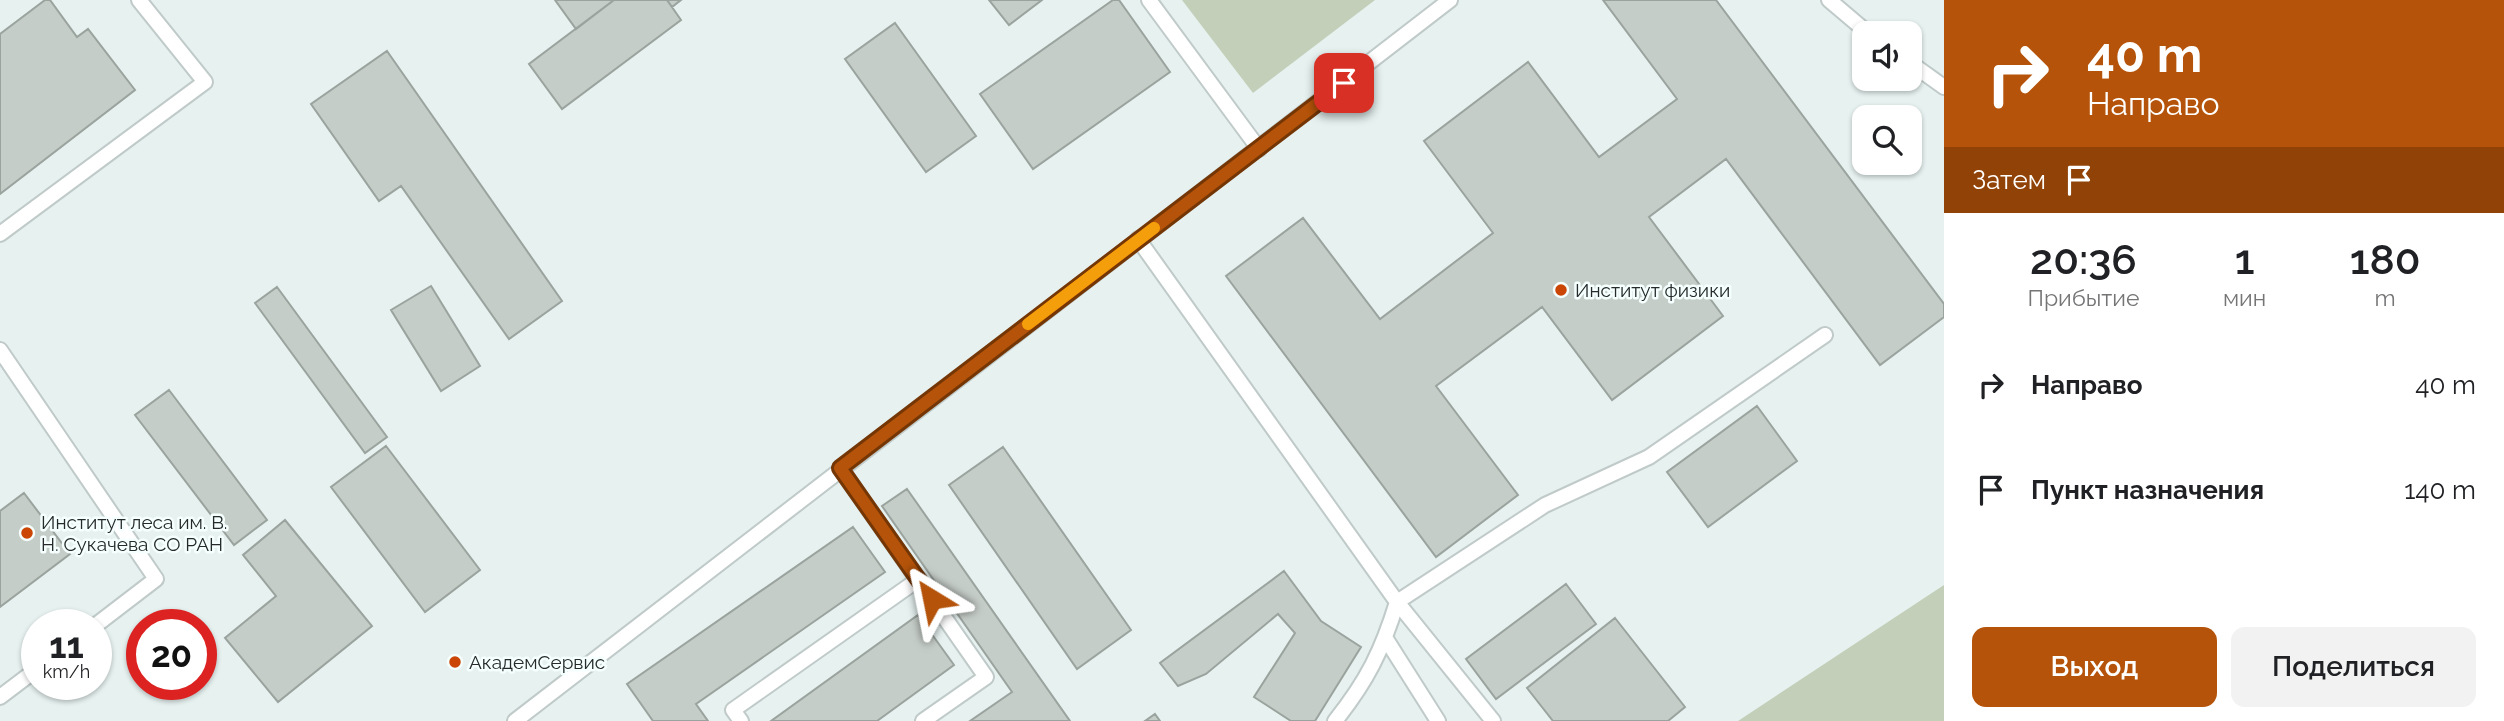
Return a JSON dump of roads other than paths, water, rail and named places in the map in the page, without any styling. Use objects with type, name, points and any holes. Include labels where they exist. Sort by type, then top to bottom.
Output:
[{"type":"lane","points":[[0,234],[205,82],[139,0]]},
{"type":"lane","points":[[1149,0],[1259,149]]},
{"type":"lane","points":[[515,721],[1450,0]]},
{"type":"lane","points":[[1829,0],[1854,21]]},
{"type":"lane","points":[[1922,71],[1944,87]]},
{"type":"lane","points":[[1139,239],[1397,602],[1493,721]]},
{"type":"lane","points":[[1335,721],[1359,691],[1386,639],[1397,602],[1545,505],[1649,457],[1825,335]]},
{"type":"lane","points":[[0,350],[156,579],[112,613]]},
{"type":"lane","points":[[840,468],[986,677],[923,721]]},
{"type":"lane","points":[[741,721],[733,710],[919,579]]},
{"type":"lane","points":[[1386,639],[1438,721]]},
{"type":"lane","points":[[0,697],[21,681]]},
{"type":"place","name":"Институт физики","points":[[1561,290]]},
{"type":"place","name":"Институт леса им. В. Н. Сукачева СО РАН","points":[[27,533]]},
{"type":"place","name":"АкадемСервис","points":[[455,662]]}]
